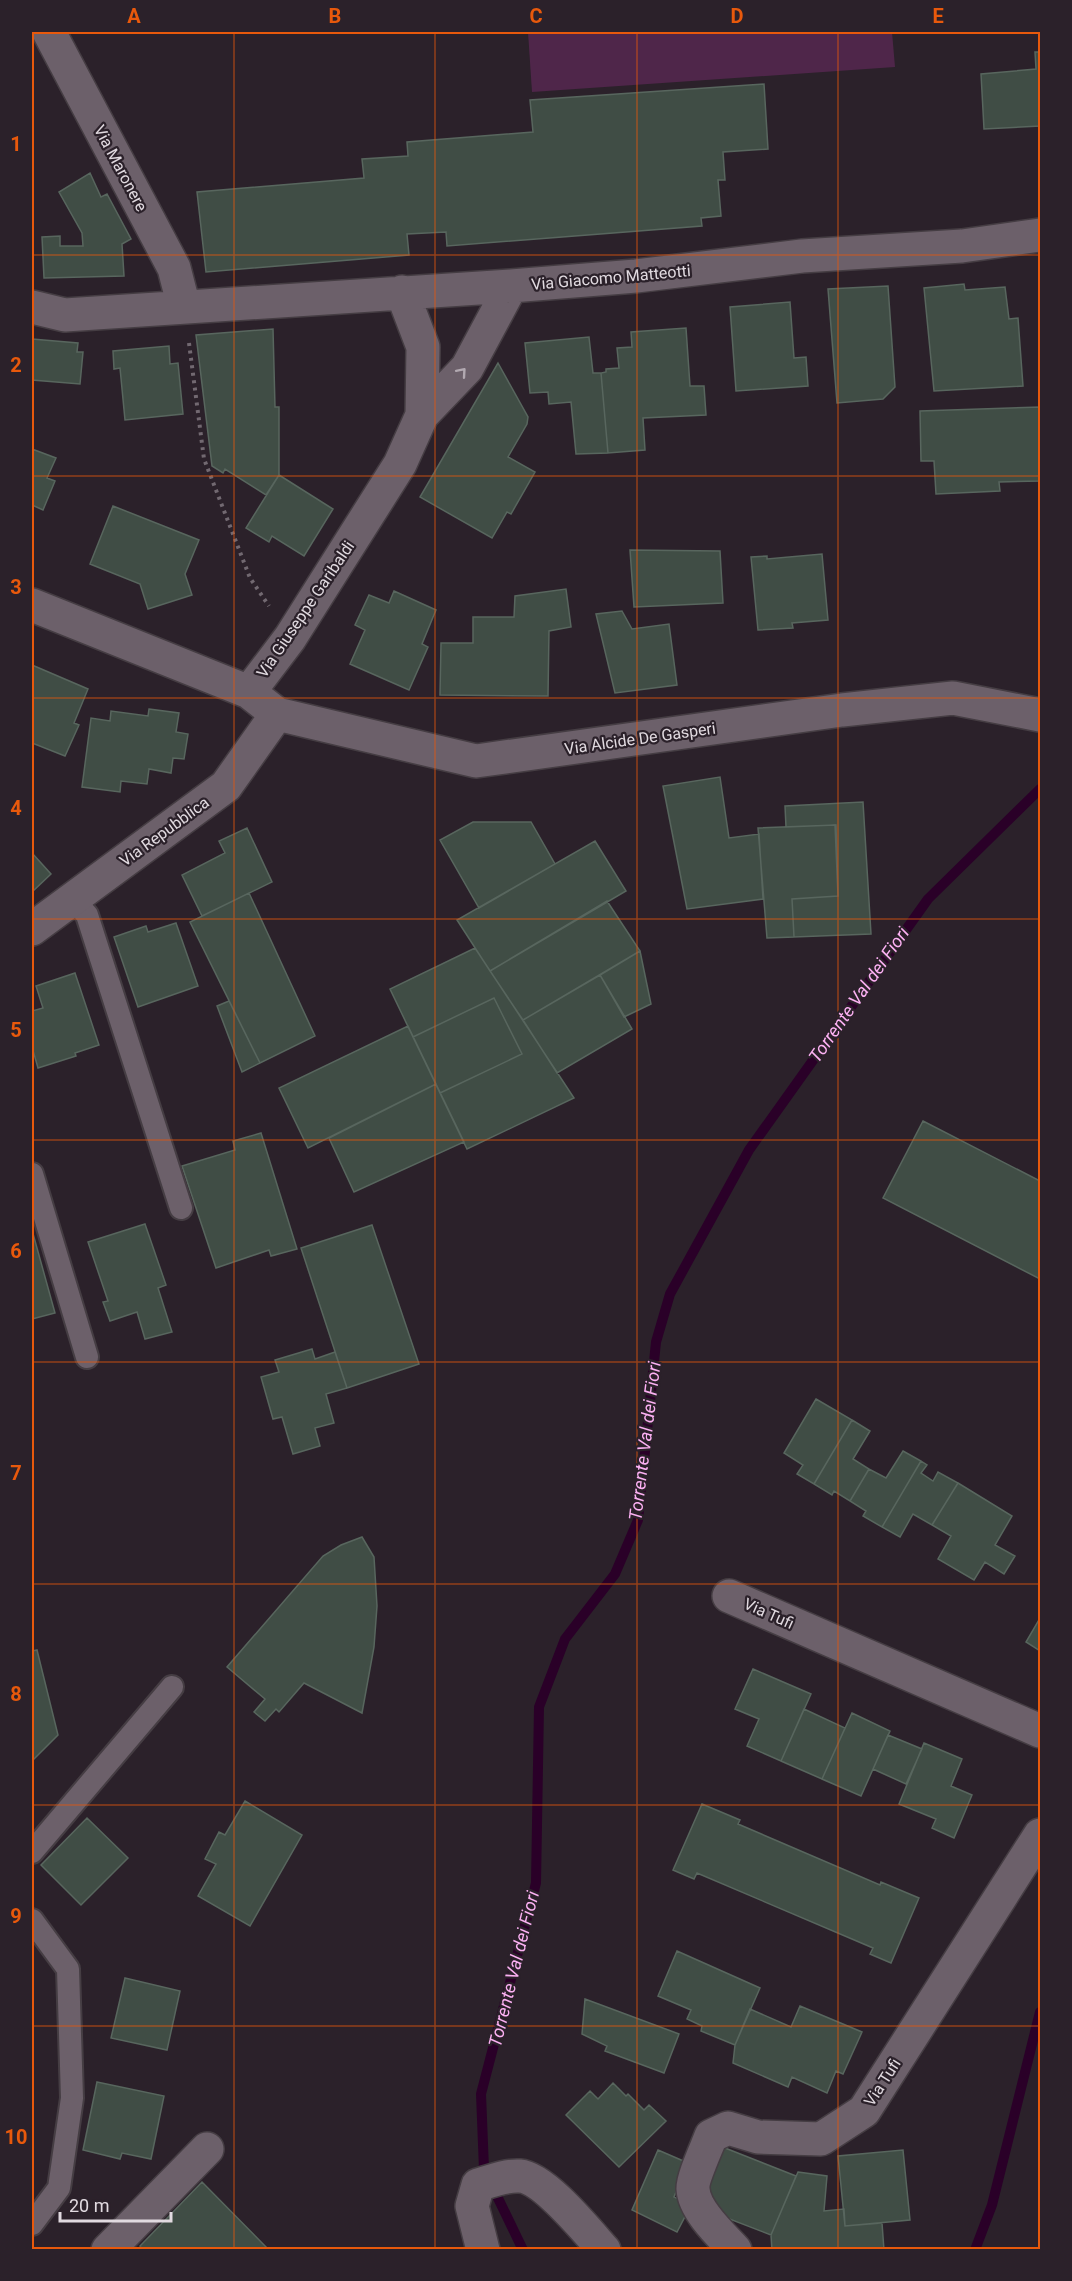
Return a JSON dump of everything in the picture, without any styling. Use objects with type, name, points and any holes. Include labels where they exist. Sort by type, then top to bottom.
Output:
[{"type":"street","name":"Via Maronere","points":[[49,32],[174,268],[184,307]]},
{"type":"street","name":"Via Giacomo Matteotti","points":[[32,307],[65,315],[511,286],[636,276],[802,256],[1040,241]]},
{"type":"street","name":"Via Giuseppe Garibaldi","points":[[32,605],[249,692],[290,638],[400,464],[422,415],[467,368],[511,286]]},
{"type":"street","name":"Via Giuseppe Garibaldi","points":[[402,292],[423,346],[422,415]]},
{"type":"street","name":"Via Alcide De Gasperi","points":[[249,692],[278,714],[476,761],[842,710],[953,698],[1041,716]]},
{"type":"street","name":"Via Repubblica","points":[[32,929],[226,786],[278,714]]},
{"type":"street","name":"Via Tufi","points":[[729,1596],[1041,1731]]},
{"type":"street","name":"Via Tufi","points":[[735,2250],[701,2209],[692,2187],[711,2136],[728,2128],[758,2137],[821,2139],[864,2111],[1041,1835]]},
{"type":"street","points":[[108,2250],[207,2149]]},
{"type":"street","points":[[483,2250],[472,2206],[490,2182],[521,2176],[540,2184],[604,2250]]},
{"type":"lane","points":[[72,899],[87,915],[181,1208]]},
{"type":"lane","points":[[32,1174],[87,1357]]},
{"type":"lane","points":[[32,1852],[172,1687]]},
{"type":"lane","points":[[32,1920],[68,1969],[72,2098],[59,2188],[32,2224]]},
{"type":"path","points":[[184,307],[204,459],[250,578],[290,638]]},
{"type":"shaded area","points":[[528,32],[892,32],[895,67],[532,92]]},
{"type":"building","points":[[1035,52],[1040,52],[1040,126],[984,129],[981,74],[1036,69]]},
{"type":"building","points":[[764,84],[768,149],[723,152],[725,180],[718,180],[721,216],[701,218],[702,226],[447,246],[446,232],[407,234],[409,255],[206,272],[197,192],[364,178],[362,159],[408,156],[407,142],[533,132],[530,100]]},
{"type":"building","points":[[90,173],[101,197],[107,194],[131,239],[122,244],[124,276],[44,278],[42,237],[60,236],[60,246],[83,246],[82,233],[59,192]]},
{"type":"building","points":[[964,284],[965,290],[1005,287],[1009,319],[1018,318],[1023,386],[934,391],[924,288]]},
{"type":"building","points":[[888,286],[895,387],[883,399],[837,403],[828,289]]},
{"type":"building","points":[[790,302],[794,358],[806,357],[808,386],[736,391],[730,307]]},
{"type":"building","points":[[686,328],[690,386],[704,386],[706,415],[643,418],[645,450],[608,453],[601,373],[606,372],[606,369],[619,368],[617,348],[632,347],[631,332]]},
{"type":"building","points":[[273,329],[275,407],[279,407],[279,475],[266,495],[225,469],[223,473],[212,466],[196,335]]},
{"type":"building","points":[[589,337],[593,373],[601,373],[608,453],[576,454],[571,402],[549,404],[548,392],[530,393],[525,343]]},
{"type":"building","points":[[32,339],[78,343],[77,352],[83,352],[80,384],[32,380]]},
{"type":"building","points":[[169,346],[170,364],[178,363],[183,414],[125,420],[120,368],[114,369],[113,351]]},
{"type":"building","points":[[498,363],[528,417],[527,424],[508,457],[535,472],[511,514],[507,512],[492,538],[420,497]]},
{"type":"building","points":[[1040,407],[1040,481],[999,482],[1000,491],[936,494],[934,461],[921,461],[920,411]]},
{"type":"building","points":[[32,449],[56,458],[47,478],[55,481],[43,510],[32,505]]},
{"type":"building","points":[[279,475],[333,509],[304,556],[272,536],[269,542],[246,528]]},
{"type":"building","points":[[113,506],[199,540],[185,574],[192,595],[148,609],[140,584],[90,564]]},
{"type":"building","points":[[630,550],[720,551],[723,603],[634,607]]},
{"type":"building","points":[[822,554],[828,620],[792,623],[793,628],[758,630],[751,557],[767,556],[767,559]]},
{"type":"building","points":[[566,589],[571,627],[549,631],[548,696],[440,695],[441,643],[473,643],[473,617],[514,617],[515,596]]},
{"type":"building","points":[[394,591],[436,610],[422,644],[428,647],[409,690],[350,664],[365,630],[355,625],[369,595],[389,603]]},
{"type":"building","points":[[622,611],[632,629],[669,624],[677,685],[615,693],[596,614]]},
{"type":"building","points":[[32,665],[88,689],[74,723],[79,725],[65,756],[32,743]]},
{"type":"building","points":[[149,709],[179,713],[176,732],[188,734],[184,759],[173,758],[171,773],[149,769],[147,784],[121,781],[120,792],[82,787],[91,718],[110,721],[111,711],[148,716]]},
{"type":"building","points":[[720,777],[729,838],[759,834],[763,899],[687,909],[663,786]]},
{"type":"building","points":[[863,802],[871,934],[794,937],[792,899],[838,896],[835,825],[786,827],[785,806]]},
{"type":"building","points":[[473,822],[531,822],[555,864],[479,908],[440,840]]},
{"type":"building","points":[[836,825],[838,896],[792,899],[794,937],[767,938],[758,828]]},
{"type":"building","points":[[247,828],[272,882],[202,916],[182,875],[225,853],[219,841]]},
{"type":"building","points":[[595,841],[626,891],[490,971],[457,920]]},
{"type":"building","points":[[32,853],[51,874],[32,892]]},
{"type":"building","points":[[249,893],[315,1036],[260,1063],[190,922]]},
{"type":"building","points":[[607,901],[640,951],[523,1020],[490,971]]},
{"type":"building","points":[[176,923],[198,986],[138,1007],[114,937],[146,926],[148,932]]},
{"type":"building","points":[[475,948],[574,1098],[467,1149],[440,1093],[522,1054],[494,998],[413,1037],[390,989]]},
{"type":"building","points":[[640,951],[651,1004],[624,1017],[600,975]]},
{"type":"building","points":[[75,973],[99,1045],[75,1053],[76,1056],[38,1068],[32,1047],[32,1011],[43,1008],[36,986]]},
{"type":"building","points":[[600,975],[632,1029],[557,1073],[523,1020]]},
{"type":"building","points":[[494,998],[522,1054],[440,1093],[413,1037]]},
{"type":"building","points":[[229,1001],[260,1063],[242,1072],[217,1006]]},
{"type":"building","points":[[408,1026],[436,1084],[308,1148],[279,1088]]},
{"type":"building","points":[[436,1084],[464,1142],[354,1192],[329,1138]]},
{"type":"building","points":[[923,1121],[1040,1181],[1040,1279],[883,1198]]},
{"type":"building","points":[[261,1133],[297,1249],[271,1256],[269,1250],[216,1268],[182,1166],[235,1150],[233,1141]]},
{"type":"building","points":[[145,1224],[166,1285],[158,1288],[172,1332],[145,1339],[137,1312],[110,1321],[103,1302],[108,1301],[88,1242]]},
{"type":"building","points":[[372,1225],[419,1364],[347,1388],[301,1248]]},
{"type":"building","points":[[32,1230],[55,1313],[32,1319]]},
{"type":"building","points":[[312,1349],[315,1359],[335,1352],[347,1388],[326,1394],[334,1423],[315,1428],[320,1446],[293,1454],[282,1417],[273,1419],[261,1377],[279,1372],[275,1360]]},
{"type":"building","points":[[816,1399],[852,1420],[814,1484],[797,1474],[803,1465],[784,1453]]},
{"type":"building","points":[[852,1420],[870,1431],[853,1459],[869,1469],[850,1501],[834,1491],[832,1495],[814,1484]]},
{"type":"building","points":[[903,1451],[921,1461],[882,1527],[863,1516],[866,1511],[850,1501],[869,1469],[886,1478]]},
{"type":"building","points":[[921,1461],[927,1465],[921,1473],[933,1481],[938,1472],[958,1483],[932,1525],[913,1514],[900,1537],[882,1527]]},
{"type":"building","points":[[958,1483],[1012,1516],[995,1545],[1015,1556],[1004,1574],[985,1562],[974,1580],[938,1559],[951,1536],[932,1525]]},
{"type":"building","points":[[362,1537],[374,1557],[377,1606],[374,1647],[362,1713],[304,1683],[279,1712],[276,1709],[265,1721],[254,1712],[265,1699],[227,1667],[323,1556],[341,1545]]},
{"type":"building","points":[[1040,1618],[1040,1651],[1026,1642]]},
{"type":"building","points":[[37,1650],[58,1735],[32,1761],[32,1651]]},
{"type":"building","points":[[753,1669],[811,1694],[781,1761],[747,1746],[759,1719],[735,1709]]},
{"type":"building","points":[[804,1709],[845,1728],[822,1779],[781,1761]]},
{"type":"building","points":[[852,1713],[890,1731],[861,1796],[822,1779]]},
{"type":"building","points":[[888,1735],[922,1749],[906,1784],[873,1769]]},
{"type":"building","points":[[924,1743],[962,1759],[951,1786],[972,1795],[954,1838],[932,1828],[936,1819],[899,1804]]},
{"type":"building","points":[[245,1801],[302,1835],[250,1926],[198,1896],[216,1864],[205,1859],[219,1832],[225,1835]]},
{"type":"building","points":[[702,1804],[740,1820],[738,1824],[880,1885],[881,1882],[919,1898],[891,1963],[870,1954],[873,1948],[697,1873],[694,1879],[673,1870]]},
{"type":"building","points":[[87,1818],[128,1858],[81,1905],[41,1865]]},
{"type":"building","points":[[677,1951],[760,1988],[735,2045],[701,2031],[702,2026],[687,2019],[691,2010],[658,1996]]},
{"type":"building","points":[[125,1978],[180,1991],[167,2050],[111,2038]]},
{"type":"building","points":[[585,1999],[679,2034],[664,2073],[605,2051],[607,2046],[582,2034]]},
{"type":"building","points":[[800,2006],[862,2032],[843,2074],[836,2071],[827,2093],[792,2077],[788,2087],[733,2063],[735,2045],[750,2009],[791,2027]]},
{"type":"building","points":[[97,2082],[164,2096],[151,2159],[122,2153],[120,2159],[83,2150]]},
{"type":"building","points":[[613,2083],[644,2110],[649,2105],[666,2121],[619,2167],[566,2115],[590,2091],[598,2099]]},
{"type":"building","points":[[720,2146],[796,2176],[771,2235],[706,2210],[703,2198]]},
{"type":"building","points":[[658,2150],[688,2163],[674,2197],[691,2205],[677,2232],[632,2210]]},
{"type":"building","points":[[903,2150],[910,2220],[845,2226],[838,2156]]},
{"type":"building","points":[[798,2172],[827,2176],[824,2211],[844,2209],[845,2226],[882,2223],[884,2250],[772,2250],[771,2235]]},
{"type":"building","points":[[202,2182],[269,2250],[143,2250],[140,2246]]},
{"type":"waterway","name":"Torrente Val dei Fiori","points":[[523,2250],[484,2169],[481,2094],[536,1883],[539,1707],[565,1639],[615,1574],[638,1520],[656,1342],[670,1294],[749,1150],[928,899],[1040,789]]},
{"type":"waterway","points":[[975,2250],[992,2205],[1040,2012]]}]
